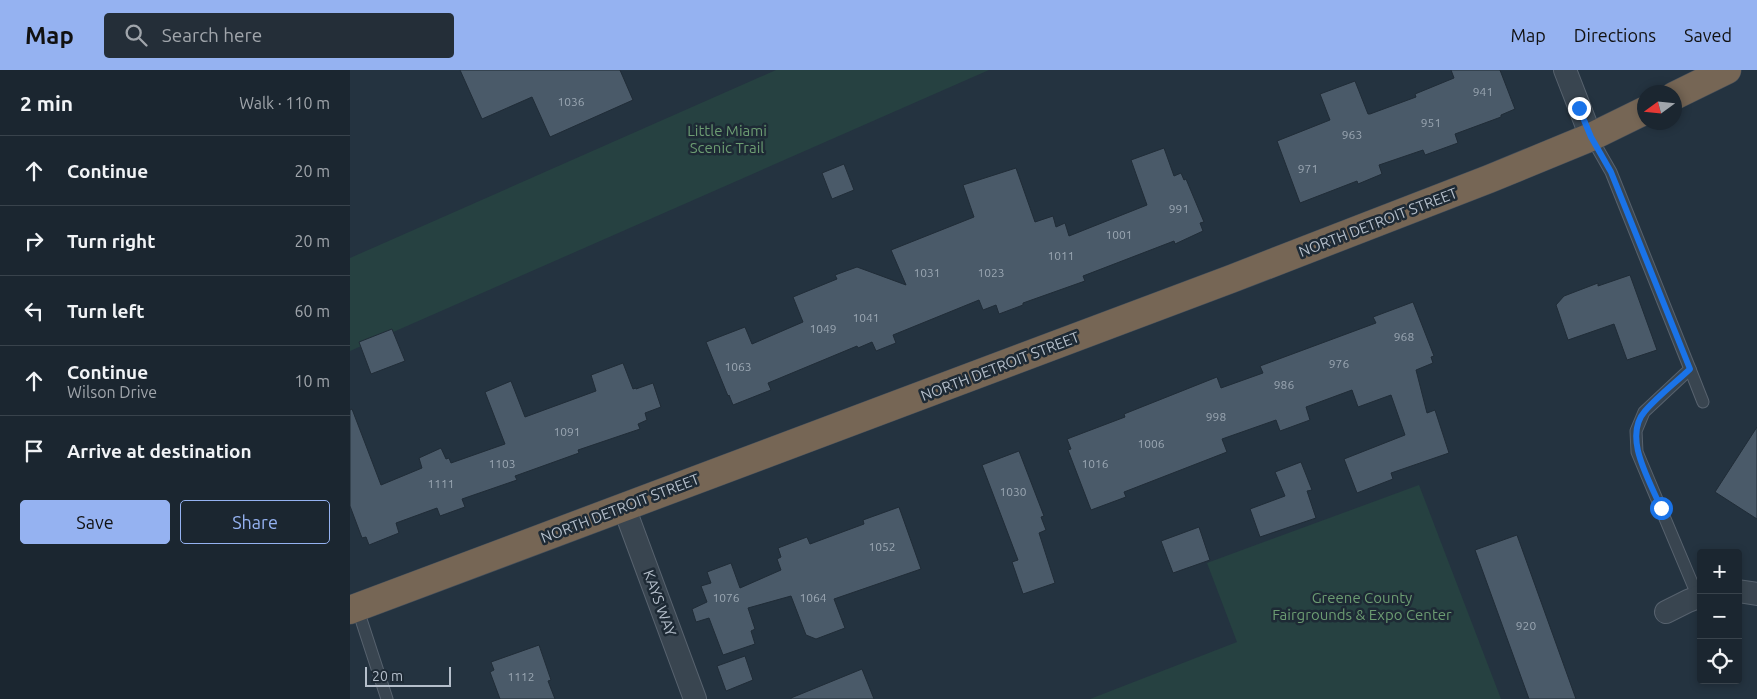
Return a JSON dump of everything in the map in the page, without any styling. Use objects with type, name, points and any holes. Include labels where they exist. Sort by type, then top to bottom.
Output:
[{"type":"highway","points":[[1682,92],[1727,70]]},
{"type":"highway","name":"NORTH DETROIT STREET","points":[[354,609],[1231,279],[1489,179],[1591,137],[1637,114]]},
{"type":"street","points":[[1565,70],[1591,137]]},
{"type":"street","name":"KAYS WAY","points":[[624,507],[695,699]]},
{"type":"street","points":[[1742,592],[1757,594]]},
{"type":"street","points":[[1666,612],[1697,598]]},
{"type":"lane","points":[[1591,137],[1611,172],[1704,402]]},
{"type":"lane","points":[[1690,369],[1644,412],[1636,431],[1637,452],[1698,594]]},
{"type":"lane","points":[[354,609],[387,699]]},
{"type":"green space","name":"Little Miami Scenic Trail","points":[[776,70],[989,70],[350,351],[350,258]]},
{"type":"green space","name":"Greene County Fairgrounds & Expo Center","points":[[1419,485],[1501,699],[1090,699],[1237,642],[1207,563]]},
{"type":"building","points":[[460,70],[620,70],[633,100],[550,137],[532,97],[482,119]]},
{"type":"building","points":[[1451,70],[1500,70],[1515,109],[1501,115],[1501,117],[1455,134],[1458,143],[1425,155],[1423,150],[1379,165],[1382,174],[1358,184],[1357,181],[1300,203],[1277,141],[1330,120],[1320,94],[1355,81],[1368,114],[1370,114],[1416,97],[1415,94],[1454,78]]},
{"type":"building","points":[[1164,148],[1174,176],[1181,173],[1184,180],[1186,179],[1204,222],[1200,223],[1203,231],[1175,244],[1174,241],[1083,276],[1085,281],[1023,303],[1023,305],[999,314],[996,305],[983,310],[979,300],[893,335],[896,343],[876,351],[872,342],[858,348],[857,346],[768,383],[771,390],[733,405],[706,342],[745,327],[752,344],[803,322],[793,297],[837,279],[835,275],[857,267],[906,285],[891,250],[974,217],[963,185],[1016,168],[1035,222],[1053,216],[1056,227],[1065,223],[1069,236],[1147,205],[1131,160]]},
{"type":"building","points":[[844,164],[854,190],[832,199],[822,173]]},
{"type":"building","points":[[1630,275],[1657,350],[1627,360],[1614,324],[1568,340],[1556,305],[1564,296],[1598,283],[1598,286]]},
{"type":"building","points":[[1413,302],[1434,356],[1431,357],[1433,363],[1416,370],[1427,413],[1435,410],[1449,453],[1391,473],[1393,479],[1357,493],[1344,459],[1405,435],[1391,395],[1358,407],[1352,390],[1306,407],[1310,420],[1280,431],[1276,420],[1222,439],[1227,452],[1124,492],[1126,497],[1091,510],[1068,450],[1071,449],[1067,439],[1125,417],[1124,414],[1217,377],[1221,388],[1263,373],[1260,366],[1376,323],[1373,317]]},
{"type":"building","points":[[392,329],[405,361],[371,374],[359,342]]},
{"type":"building","points":[[623,363],[633,389],[653,383],[661,407],[645,413],[647,420],[638,424],[640,429],[578,450],[579,453],[515,476],[517,480],[462,499],[465,507],[440,516],[437,508],[396,523],[399,533],[369,545],[366,537],[362,538],[350,506],[350,410],[352,409],[381,485],[422,468],[419,458],[441,448],[446,459],[449,458],[451,463],[505,444],[485,392],[511,381],[525,417],[596,391],[591,375]]},
{"type":"building","points":[[1757,427],[1757,519],[1715,492]]},
{"type":"building","points":[[1019,451],[1044,516],[1041,517],[1046,530],[1039,533],[1055,583],[1023,594],[1012,562],[1018,560],[982,465]]},
{"type":"building","points":[[1301,462],[1312,490],[1307,491],[1316,518],[1260,537],[1250,509],[1285,496],[1275,472]]},
{"type":"building","points":[[899,507],[921,569],[834,599],[845,628],[816,639],[806,635],[791,596],[748,608],[755,629],[751,631],[755,644],[723,655],[709,618],[696,622],[692,609],[707,602],[701,586],[711,583],[707,572],[731,563],[740,588],[781,570],[777,559],[781,557],[778,548],[807,537],[810,544],[864,524],[863,520]]},
{"type":"building","points":[[1199,527],[1210,560],[1173,573],[1161,541]]},
{"type":"building","points":[[1517,535],[1576,699],[1529,699],[1475,550]]},
{"type":"building","points":[[539,645],[551,680],[548,681],[555,699],[500,699],[490,672],[494,670],[491,662]]},
{"type":"building","points":[[745,656],[753,680],[726,691],[717,666]]},
{"type":"building","points":[[862,669],[874,699],[791,699],[791,698]]},
{"type":"route","points":[[1579,108],[1591,137],[1611,172],[1690,369],[1644,412],[1636,431],[1637,452],[1661,508]]}]
